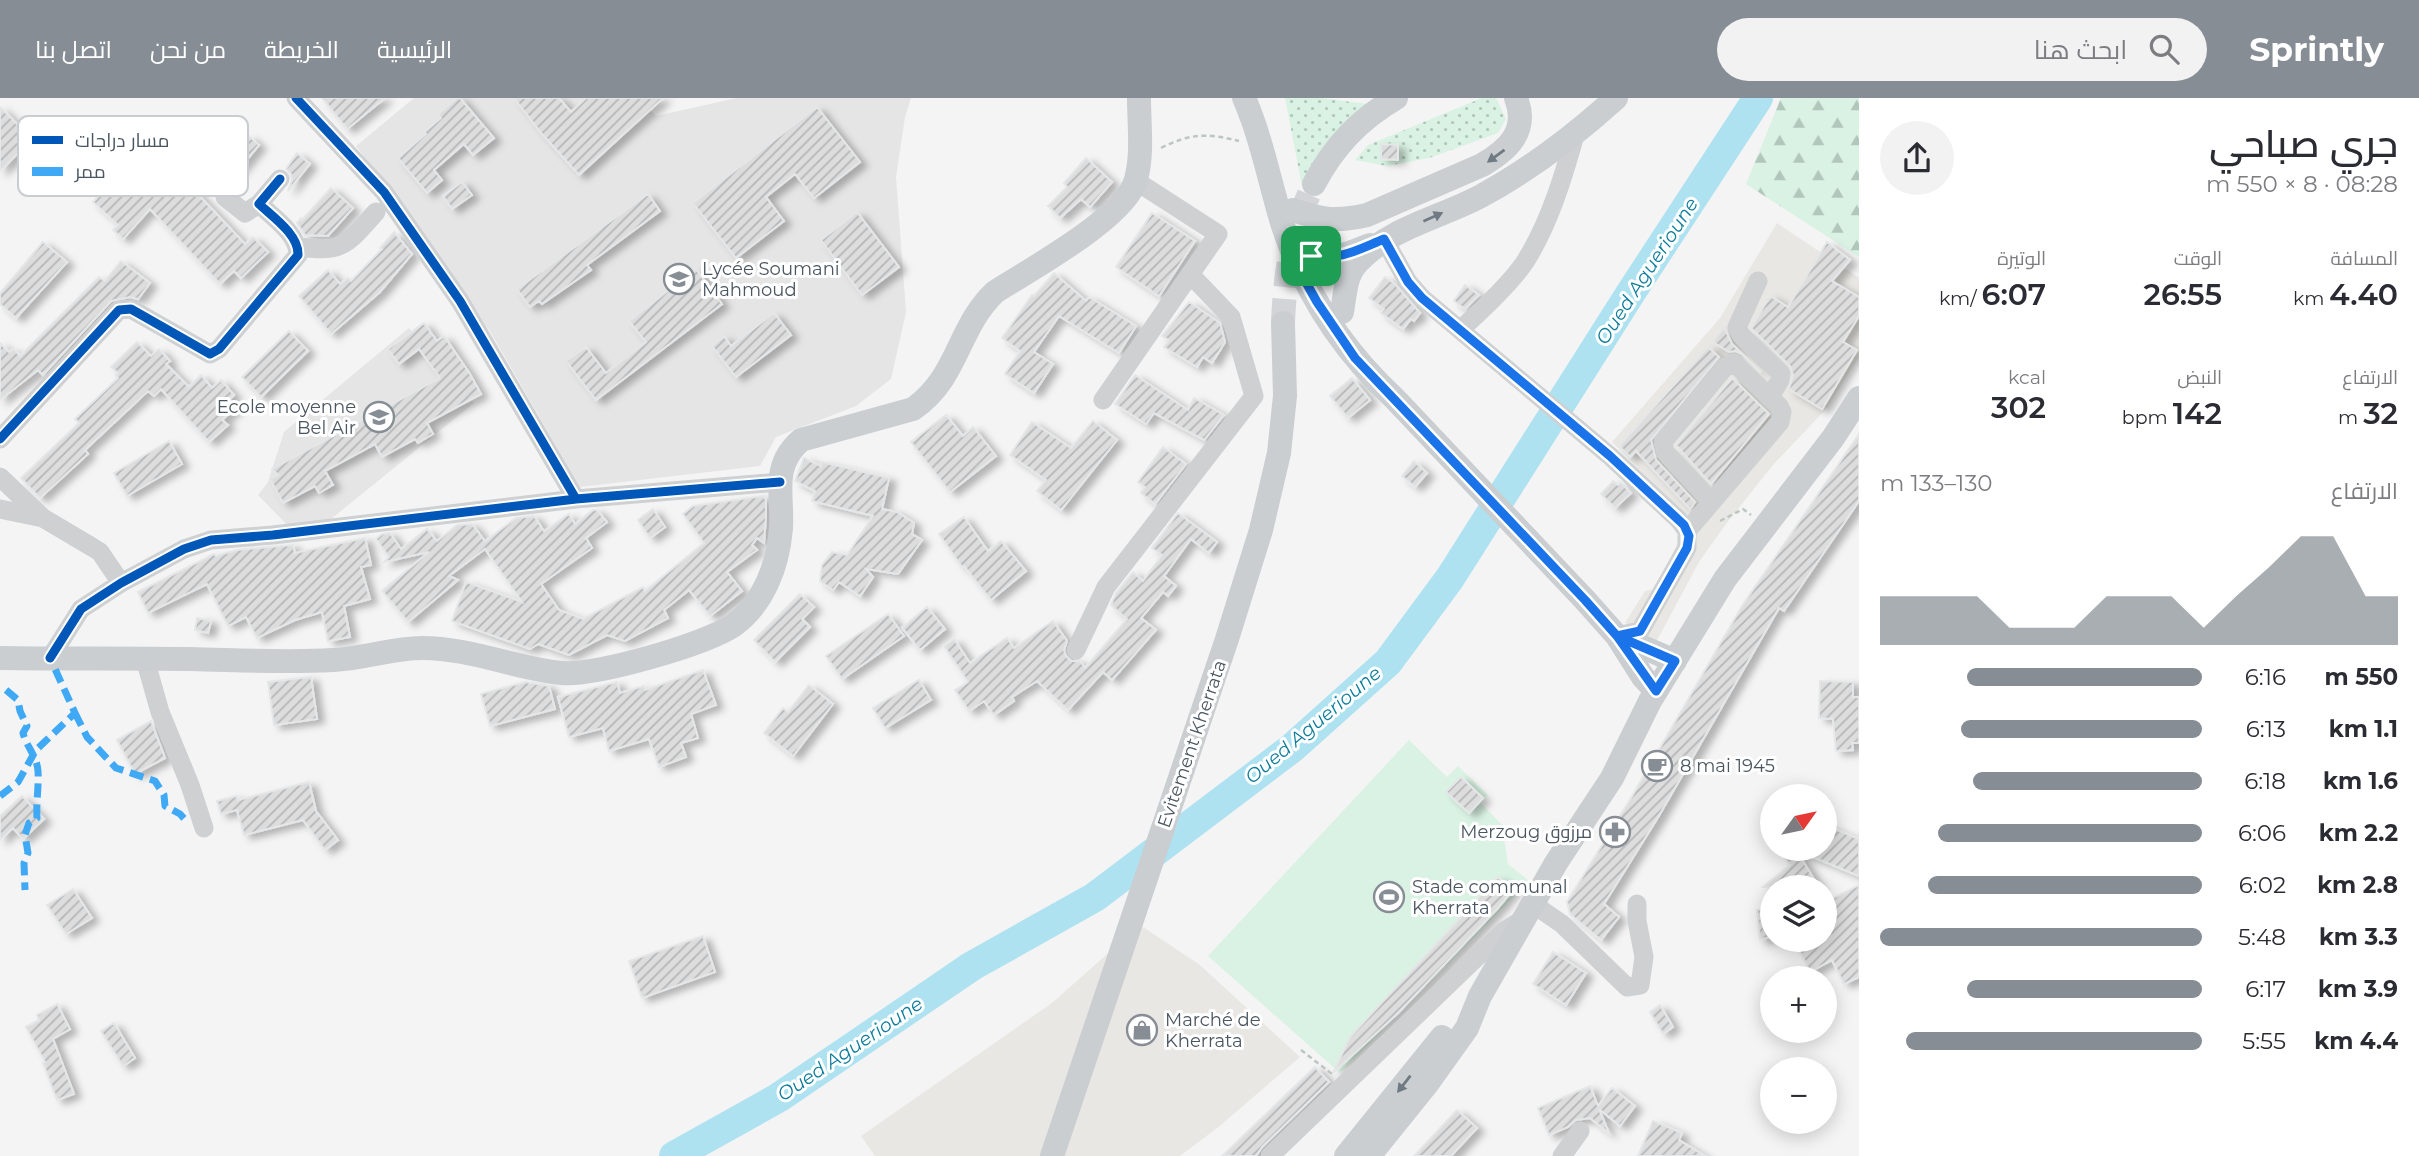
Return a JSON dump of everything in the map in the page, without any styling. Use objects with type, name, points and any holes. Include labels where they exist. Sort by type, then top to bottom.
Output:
[{"type":"main road","points":[[0,658],[336,660],[420,648],[455,649],[527,667],[565,673],[602,670],[652,657],[732,626],[753,608],[775,563],[781,528],[782,464],[790,449],[801,440],[913,409],[927,399],[940,385],[952,365],[983,303],[995,292],[1108,217],[1125,201],[1138,170],[1139,98]]},
{"type":"main road","points":[[1244,98],[1290,243],[1303,277],[1330,324],[1355,358],[1617,636],[1656,691]]},
{"type":"main road","points":[[1264,98],[1293,210],[1311,256],[1395,399]]},
{"type":"main road","points":[[1314,184],[1339,145],[1374,113],[1396,98]]},
{"type":"main road","points":[[1293,210],[1321,219],[1347,220],[1367,215],[1482,165],[1497,156],[1517,136],[1521,122],[1516,98]]},
{"type":"main road","points":[[1290,243],[1311,256],[1331,259],[1478,198],[1518,175],[1575,135],[1616,98]]},
{"type":"main road","points":[[1342,312],[1351,270],[1384,239]]},
{"type":"main road","name":"Evitement Kherrata","points":[[1052,1156],[1227,639],[1261,530],[1279,453],[1285,396],[1283,323]]},
{"type":"main road","points":[[1369,1156],[1427,1084],[1467,1028],[1480,996],[1556,863],[1612,778],[1656,691],[1726,579],[1833,438],[1859,398]]},
{"type":"main road","points":[[1617,636],[1675,661]]},
{"type":"main road","points":[[1346,1156],[1455,1021],[1480,996]]},
{"type":"street","points":[[296,98],[384,192],[452,290],[576,499]]},
{"type":"street","points":[[1464,331],[1524,263],[1554,200],[1575,135]]},
{"type":"street","points":[[1103,400],[1218,234],[1138,170]]},
{"type":"street","points":[[225,197],[245,213],[259,204],[280,180]]},
{"type":"street","points":[[0,439],[119,310],[131,309],[210,354],[229,339],[298,255],[299,247],[293,237],[259,204]]},
{"type":"street","points":[[299,247],[325,250],[341,246],[376,212]]},
{"type":"street","points":[[1384,239],[1415,290],[1610,456],[1679,520],[1687,531],[1687,548],[1640,631],[1617,636]]},
{"type":"street","points":[[1076,650],[1105,587],[1254,396],[1231,317],[1190,274]]},
{"type":"street","points":[[1758,281],[1737,327],[1741,335],[1781,374],[1770,397]]},
{"type":"street","points":[[1687,531],[1712,502],[1780,422],[1782,412],[1739,365],[1734,363],[1729,364],[1665,437],[1662,446],[1712,502]]},
{"type":"street","points":[[0,477],[43,518],[100,552],[121,583]]},
{"type":"street","points":[[50,658],[81,609],[121,583],[184,549],[211,540],[576,499],[780,482]]},
{"type":"street","points":[[0,509],[43,518]]},
{"type":"street","points":[[145,659],[160,712],[190,785],[204,828]]},
{"type":"street","points":[[1270,1156],[1504,931],[1530,910],[1562,924],[1628,987],[1640,985],[1643,957],[1637,904]]},
{"type":"street","points":[[1562,1156],[1580,1131]]},
{"type":"path","points":[[1138,170],[1191,135],[1208,134],[1238,141],[1262,152]]},
{"type":"path","points":[[1301,1050],[1345,1085]]},
{"type":"shaded area","name":"Lycée Soumani Mahmoud","points":[[414,98],[639,98],[656,116],[737,98],[911,98],[905,117],[896,177],[906,312],[891,379],[856,406],[776,437],[760,466],[580,487],[491,333],[433,246],[356,146]]},
{"type":"shaded area","points":[[1777,223],[1859,278],[1859,357],[1827,408],[1773,465],[1726,524],[1699,562],[1655,644],[1625,623],[1645,591],[1655,589],[1689,520],[1612,442],[1720,318]]},
{"type":"shaded area","name":"Ecole moyenne Bel Air","points":[[409,328],[474,403],[320,528],[291,529],[258,495],[268,482],[284,432]]},
{"type":"shaded area","name":"Marché de Kherrata","points":[[1140,925],[1200,965],[1300,1057],[1221,1125],[1180,1156],[875,1156],[861,1136],[1052,1003]]},
{"type":"green space","points":[[1285,98],[1319,98],[1368,104],[1321,154],[1302,186]]},
{"type":"green space","points":[[1482,98],[1496,98],[1506,119],[1498,133],[1429,158],[1387,166],[1355,160],[1368,145]]},
{"type":"green space","points":[[1781,98],[1859,98],[1859,257],[1746,184]]},
{"type":"green space","name":"Stade communal Kherrata","points":[[1409,740],[1447,777],[1458,766],[1488,795],[1481,803],[1502,825],[1508,864],[1529,881],[1340,1073],[1208,956]]},
{"type":"building","points":[[322,98],[385,98],[347,129]]},
{"type":"building","points":[[460,98],[494,138],[473,155],[464,144],[434,170],[442,180],[427,193],[398,158],[426,134],[424,132],[441,118],[438,114]]},
{"type":"building","points":[[514,98],[559,98],[571,112],[586,98],[663,98],[579,175]]},
{"type":"building","points":[[0,107],[18,125],[18,153],[0,171]]},
{"type":"building","points":[[817,107],[860,162],[814,198],[795,174],[766,197],[784,221],[736,258],[693,203]]},
{"type":"building","points":[[248,137],[259,145],[248,158]]},
{"type":"building","points":[[1381,144],[1398,145],[1398,160],[1381,159]]},
{"type":"building","points":[[297,153],[310,164],[288,191],[292,180],[286,169]]},
{"type":"building","points":[[1086,158],[1112,182],[1090,207],[1081,199],[1060,218],[1048,206],[1067,187],[1064,183]]},
{"type":"building","points":[[462,182],[472,195],[452,209],[443,196]]},
{"type":"building","points":[[331,188],[353,208],[328,236],[305,235],[297,223]]},
{"type":"building","points":[[648,194],[660,211],[587,265],[591,270],[542,304],[539,301],[530,307],[517,289]]},
{"type":"building","points":[[98,196],[200,196],[245,244],[253,237],[268,252],[241,278],[234,271],[220,284],[150,209],[123,239],[113,230],[118,225],[93,202]]},
{"type":"building","points":[[857,212],[899,267],[862,295],[821,240]]},
{"type":"building","points":[[1152,213],[1195,241],[1159,296],[1116,267]]},
{"type":"building","points":[[394,232],[412,254],[380,292],[331,334],[299,296],[328,270],[340,284],[348,278],[351,281],[382,249],[380,248]]},
{"type":"building","points":[[43,242],[67,262],[16,318],[0,304],[0,293]]},
{"type":"building","points":[[1827,242],[1850,260],[1832,281],[1859,297],[1859,316],[1843,342],[1857,350],[1822,409],[1789,389],[1793,375],[1790,366],[1751,328],[1770,296],[1788,307]]},
{"type":"building","points":[[121,261],[150,283],[138,299],[130,297],[111,301],[43,375],[38,370],[0,400],[0,343],[9,352],[14,349],[20,356],[99,277],[105,281]]},
{"type":"building","points":[[696,269],[722,304],[596,400],[566,361],[586,347],[606,373],[646,342],[629,321]]},
{"type":"building","points":[[1054,273],[1086,301],[1089,297],[1136,326],[1119,353],[1059,316],[1034,352],[1053,364],[1034,393],[1005,374],[1020,351],[1002,338],[1032,295],[1034,296]]},
{"type":"building","points":[[1385,277],[1395,284],[1420,313],[1403,329],[1381,313],[1384,309],[1369,298]]},
{"type":"building","points":[[1465,285],[1479,295],[1465,309],[1454,301]]},
{"type":"building","points":[[1189,302],[1220,323],[1225,342],[1212,363],[1203,357],[1197,367],[1164,347],[1169,340],[1162,336]]},
{"type":"building","points":[[774,313],[791,335],[736,377],[712,346],[724,336],[731,346]]},
{"type":"building","points":[[424,323],[437,341],[444,336],[481,394],[427,423],[433,434],[418,443],[415,439],[382,457],[375,444],[325,471],[333,485],[319,493],[315,486],[283,503],[270,479],[278,475],[272,469],[440,378],[419,349],[399,364],[388,349]]},
{"type":"building","points":[[1724,327],[1732,344],[1761,372],[1742,354],[1729,352],[1713,342]]},
{"type":"building","points":[[289,331],[308,351],[261,397],[242,377]]},
{"type":"building","points":[[137,342],[151,356],[159,349],[170,361],[166,364],[189,387],[201,375],[212,388],[221,380],[234,395],[229,400],[236,407],[222,420],[228,425],[209,442],[161,389],[154,396],[148,391],[85,450],[88,454],[40,498],[21,478],[79,423],[75,419],[118,378],[118,373],[111,367]]},
{"type":"building","points":[[1708,347],[1719,357],[1651,440],[1656,460],[1695,502],[1690,509],[1636,451],[1630,457],[1619,446]]},
{"type":"building","points":[[1135,375],[1188,410],[1194,398],[1224,415],[1204,440],[1154,413],[1146,424],[1115,404]]},
{"type":"building","points":[[1352,378],[1370,400],[1348,418],[1330,396]]},
{"type":"building","points":[[1732,378],[1769,414],[1711,484],[1676,445]]},
{"type":"building","points":[[946,415],[963,436],[973,427],[996,456],[950,492],[911,442]]},
{"type":"building","points":[[1093,421],[1117,440],[1061,510],[1037,491],[1046,480],[1010,455],[1032,422],[1071,448]]},
{"type":"building","points":[[1859,434],[1859,501],[1784,611],[1779,608],[1657,819],[1604,904],[1619,917],[1601,940],[1570,914],[1567,902],[1631,798],[1742,606]]},
{"type":"building","points":[[169,441],[182,464],[127,496],[114,473]]},
{"type":"building","points":[[1163,447],[1186,464],[1155,504],[1141,493],[1145,487],[1138,482]]},
{"type":"building","points":[[804,458],[821,466],[822,462],[889,478],[882,509],[897,512],[914,523],[912,534],[922,540],[898,574],[866,569],[873,577],[860,596],[839,582],[833,590],[820,581],[822,565],[832,552],[847,555],[873,516],[812,501],[815,491],[795,481]]},
{"type":"building","points":[[1414,461],[1427,473],[1415,487],[1402,476]]},
{"type":"building","points":[[1613,481],[1618,485],[1621,483],[1631,493],[1615,508],[1601,494]]},
{"type":"building","points":[[763,496],[766,500],[764,543],[757,538],[752,545],[757,550],[727,572],[742,591],[710,616],[689,590],[664,610],[668,618],[625,641],[607,635],[569,655],[538,644],[530,649],[452,621],[466,582],[522,602],[485,549],[449,576],[458,580],[408,622],[382,591],[429,552],[384,562],[389,557],[376,539],[382,534],[390,533],[401,549],[427,529],[437,541],[457,525],[472,524],[485,541],[516,518],[534,516],[544,531],[569,514],[575,524],[593,510],[597,510],[607,522],[586,538],[592,548],[541,584],[559,610],[583,619],[643,587],[645,591],[704,543],[683,514],[693,506]]},
{"type":"building","points":[[653,509],[665,527],[650,538],[638,520]]},
{"type":"building","points":[[1178,513],[1217,542],[1209,553],[1191,539],[1164,576],[1176,586],[1168,596],[1163,592],[1141,618],[1156,630],[1112,680],[1103,672],[1068,710],[1037,681],[1012,697],[1014,701],[994,715],[984,701],[969,711],[955,690],[968,682],[944,646],[954,639],[970,663],[1007,638],[1014,648],[1053,621],[1067,641],[1064,650],[1066,656],[1071,661],[1080,661],[1085,668],[1127,619],[1111,605],[1116,593],[1133,572],[1143,581],[1162,555],[1152,548]]},
{"type":"building","points":[[964,517],[988,551],[1001,541],[1026,571],[991,600],[964,566],[962,567],[939,534]]},
{"type":"building","points":[[365,538],[371,565],[361,567],[370,599],[344,606],[350,637],[328,641],[322,612],[295,620],[257,638],[246,617],[228,626],[207,584],[148,613],[138,592],[214,554],[216,556],[237,550],[293,545],[295,553]]},
{"type":"building","points":[[800,594],[814,607],[802,619],[810,627],[775,662],[754,640]]},
{"type":"building","points":[[927,607],[945,629],[920,650],[902,628]]},
{"type":"building","points":[[888,614],[904,636],[842,679],[826,656]]},
{"type":"building","points":[[197,618],[211,621],[208,633],[195,630]]},
{"type":"building","points":[[703,670],[716,705],[691,714],[698,738],[681,743],[686,757],[659,767],[649,739],[609,751],[603,728],[569,737],[558,697],[617,682],[620,693],[644,686],[645,690]]},
{"type":"building","points":[[311,677],[317,719],[274,725],[268,682]]},
{"type":"building","points":[[919,680],[931,700],[885,728],[873,708]]},
{"type":"building","points":[[1820,681],[1853,682],[1853,697],[1859,697],[1859,743],[1852,743],[1853,750],[1836,751],[1833,719],[1819,718]]},
{"type":"building","points":[[525,682],[549,686],[555,709],[490,726],[481,694]]},
{"type":"building","points":[[809,685],[833,704],[793,756],[764,733],[783,708],[788,712]]},
{"type":"building","points":[[151,721],[165,758],[135,774],[117,740]]},
{"type":"building","points":[[1461,777],[1483,798],[1469,813],[1446,792]]},
{"type":"building","points":[[309,782],[316,811],[338,840],[325,850],[303,820],[244,835],[237,810],[221,814],[217,801],[237,796],[238,800]]},
{"type":"building","points":[[22,796],[44,819],[23,839],[13,828],[0,840],[0,816]]},
{"type":"building","points":[[1838,830],[1859,839],[1859,876],[1823,861],[1838,861]]},
{"type":"building","points":[[1787,861],[1803,861],[1812,875],[1778,875],[1790,865]]},
{"type":"building","points":[[1498,877],[1513,890],[1498,908],[1398,1013],[1333,1073],[1350,1037]]},
{"type":"building","points":[[1859,885],[1859,977],[1844,984],[1832,960],[1821,966],[1807,966],[1800,952],[1837,952],[1837,896]]},
{"type":"building","points":[[73,889],[92,918],[66,934],[47,905]]},
{"type":"building","points":[[1757,910],[1760,910],[1760,939]]},
{"type":"building","points":[[703,936],[715,972],[642,998],[629,961]]},
{"type":"building","points":[[1553,952],[1586,973],[1566,1005],[1533,984]]},
{"type":"building","points":[[57,1004],[70,1029],[53,1039],[74,1094],[57,1100],[43,1063],[45,1062],[26,1027],[39,1020],[37,1015]]},
{"type":"building","points":[[1660,1005],[1673,1027],[1663,1034],[1650,1012]]},
{"type":"building","points":[[114,1023],[135,1058],[123,1066],[101,1031]]},
{"type":"building","points":[[1315,1067],[1329,1082],[1256,1156],[1222,1156]]},
{"type":"building","points":[[1590,1086],[1598,1106],[1612,1088],[1635,1106],[1620,1126],[1599,1109],[1609,1133],[1590,1118],[1576,1120],[1568,1127],[1549,1135],[1538,1108]]},
{"type":"building","points":[[1457,1110],[1477,1128],[1451,1156],[1414,1156]]},
{"type":"building","points":[[1653,1121],[1682,1133],[1679,1140],[1705,1156],[1638,1156]]},
{"type":"waterway","name":"Oued Aguerioune","points":[[674,1156],[778,1098],[972,966],[1095,897],[1292,748],[1388,662],[1450,578],[1758,98]]},
{"type":"tunnel","points":[[1283,323],[1285,287],[1295,234],[1314,184]]},
{"type":"marked path","points":[[0,796],[18,782],[36,750],[75,713],[50,658]]},
{"type":"marked path","points":[[6,690],[18,700],[27,726],[23,733],[38,771],[37,818],[29,823],[25,835],[28,853],[24,863],[25,890]]},
{"type":"marked path","points":[[75,713],[87,737],[116,768],[155,781],[164,795],[165,806],[180,814],[188,823]]},
{"type":"cycle path","points":[[296,98],[384,192],[460,301],[576,499],[780,482]]},
{"type":"cycle path","points":[[0,439],[119,310],[131,309],[210,354],[219,349],[298,255],[290,234],[259,204],[280,179]]},
{"type":"cycle path","points":[[1384,239],[1408,282],[1422,298],[1610,456],[1679,520],[1687,531],[1687,548],[1640,631],[1617,636]]},
{"type":"cycle path","points":[[50,658],[81,609],[121,583],[184,549],[211,540],[576,499]]},
{"type":"place","name":"Lycée Soumani Mahmoud","points":[[679,279]]},
{"type":"place","name":"Ecole moyenne Bel Air","points":[[379,417]]},
{"type":"place","name":"8 mai 1945","points":[[1657,766]]},
{"type":"place","name":"Merzoug مرزوق","points":[[1615,832]]},
{"type":"place","name":"Stade communal Kherrata","points":[[1389,897]]},
{"type":"place","name":"Marché de Kherrata","points":[[1142,1030]]},
{"type":"route","points":[[1311,256],[1290,243],[1303,277],[1317,302],[1355,358],[1585,600],[1617,636],[1643,677],[1656,691],[1675,661],[1617,636],[1640,631],[1657,604],[1687,548],[1689,536],[1684,525],[1610,456],[1467,333],[1422,298],[1408,282],[1384,239],[1331,259],[1311,256]]}]
